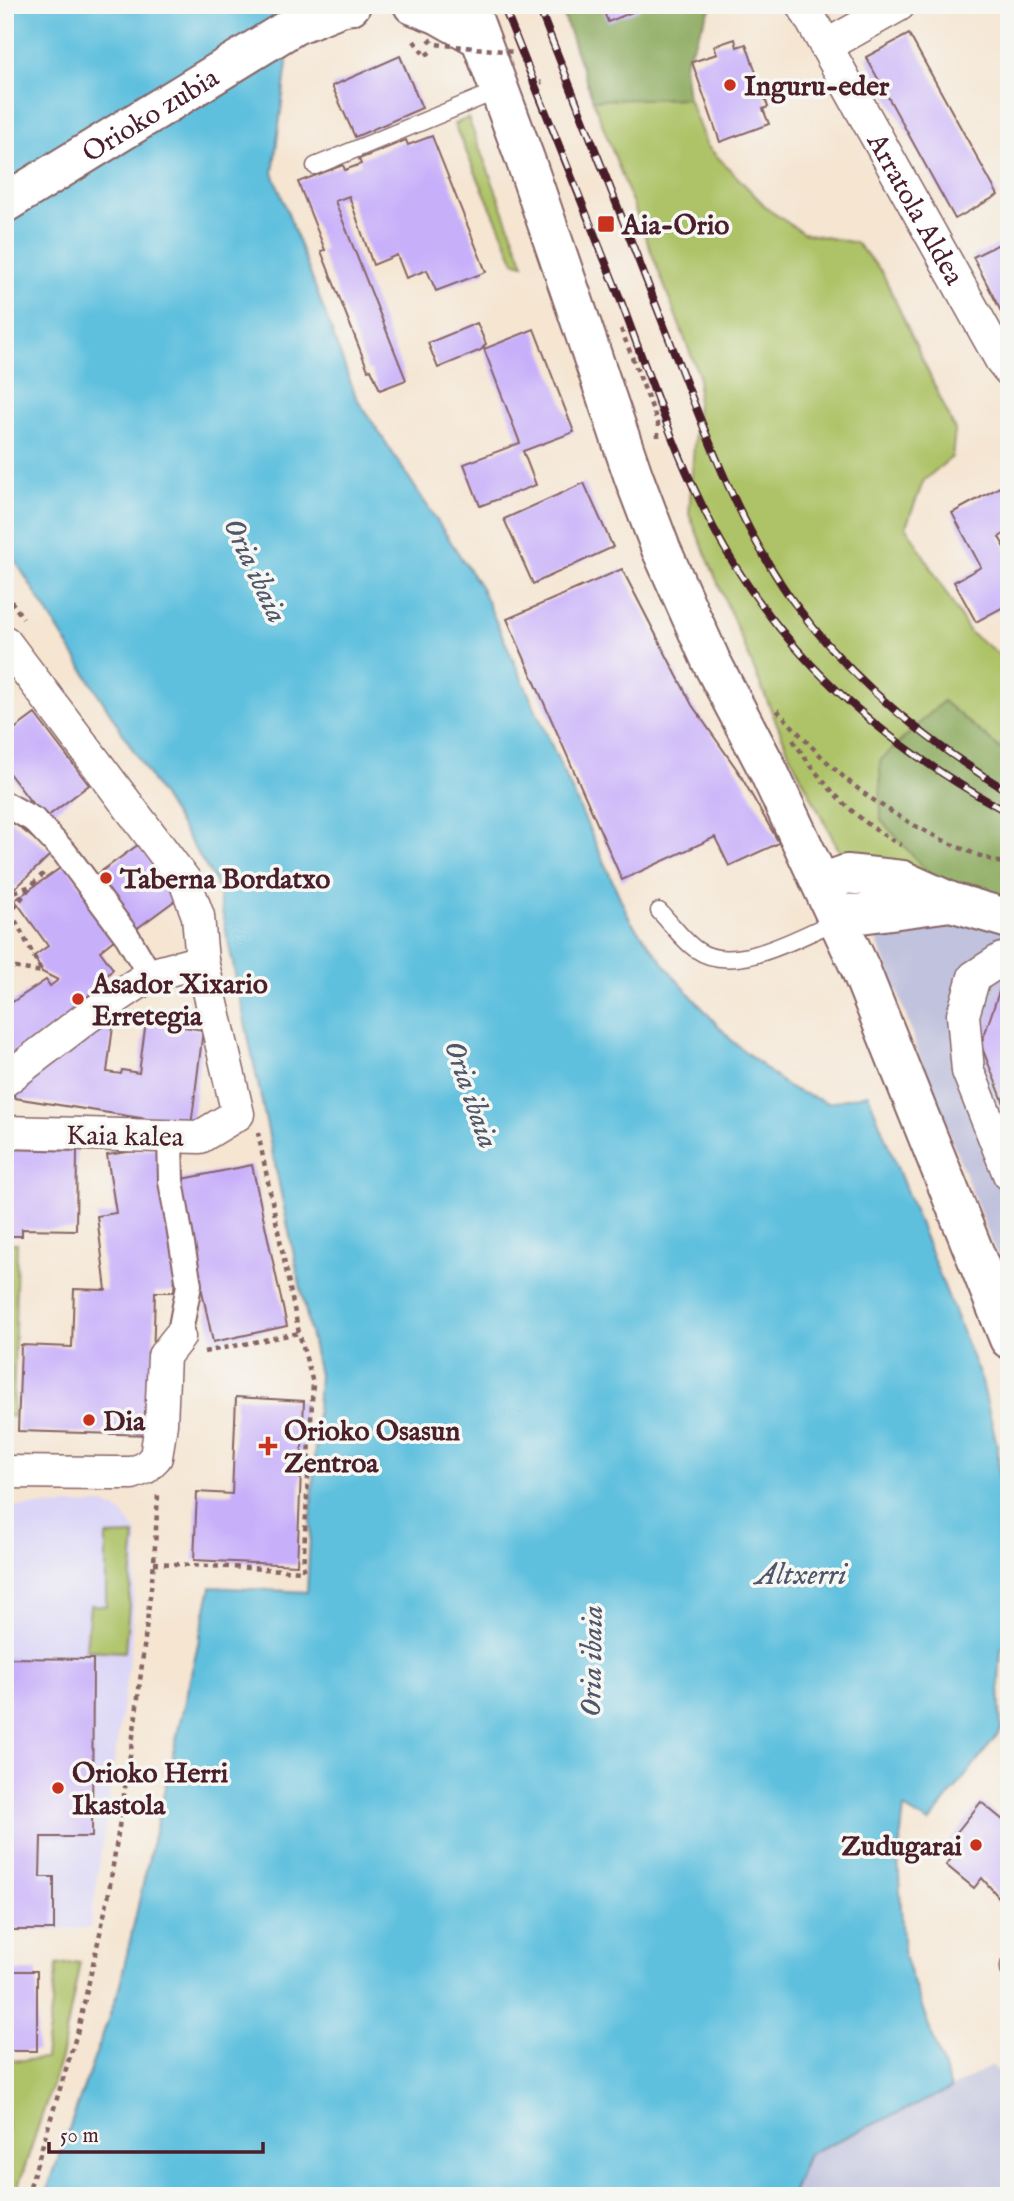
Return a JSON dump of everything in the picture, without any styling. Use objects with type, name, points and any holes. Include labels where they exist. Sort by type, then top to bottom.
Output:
[{"type":"main road","name":"Orioko zubia","points":[[5,203],[328,10]]},
{"type":"main road","points":[[421,22],[437,14],[469,16],[499,90],[661,548],[711,661],[767,768],[860,968],[1009,1339]]},
{"type":"main road","points":[[832,905],[847,874],[902,880],[951,902],[1009,919]]},
{"type":"main road","points":[[832,905],[861,914],[951,902]]},
{"type":"main road","points":[[860,968],[871,944],[909,908]]},
{"type":"street","name":"Arratola Aldea","points":[[803,5],[1009,370]]},
{"type":"street","points":[[826,46],[899,5]]},
{"type":"street","points":[[5,642],[185,881],[198,916],[202,961],[247,1118]]},
{"type":"street","points":[[5,804],[34,820],[65,853],[127,936],[150,975]]},
{"type":"street","points":[[1009,962],[1002,960],[974,977],[963,1015],[968,1071],[1009,1174]]},
{"type":"street","points":[[5,1080],[86,1018],[150,975],[202,961]]},
{"type":"street","name":"Kaia kalea","points":[[5,1132],[200,1137],[247,1118]]},
{"type":"street","points":[[5,1472],[132,1473],[145,1468],[156,1457],[161,1424],[164,1356],[179,1337],[189,1285],[171,1181],[170,1137]]},
{"type":"lane","points":[[315,166],[499,90]]},
{"type":"lane","points":[[659,911],[696,950],[719,960],[744,959],[832,905]]},
{"type":"path","points":[[421,22],[434,44],[513,52]]},
{"type":"path","points":[[617,319],[658,423],[658,446]]},
{"type":"path","points":[[911,851],[889,839],[837,799],[811,768],[768,701],[818,753],[871,799],[930,834],[1009,865]]},
{"type":"path","points":[[5,966],[42,972],[11,912],[31,886],[65,853]]},
{"type":"path","points":[[5,895],[31,886]]},
{"type":"path","points":[[154,1563],[303,1571],[313,1383],[247,1118]]},
{"type":"path","points":[[179,1337],[203,1353],[299,1334]]},
{"type":"path","points":[[27,2196],[78,2030],[108,1898],[135,1723],[160,1497],[145,1468]]},
{"type":"shaded area","points":[[846,864],[1009,911],[1009,1286],[921,1061],[900,998]]},
{"type":"shaded area","name":"Orioko Herri Ikastola","points":[[104,1504],[122,1513],[138,1534],[131,1648],[90,1928],[5,1930],[5,1507]]},
{"type":"shaded area","points":[[992,2065],[1009,2091],[1009,2196],[791,2196],[808,2154],[951,2089]]},
{"type":"green space","points":[[560,5],[712,5],[684,64],[688,98],[593,100]]},
{"type":"green space","points":[[688,98],[707,146],[769,210],[803,233],[856,243],[882,272],[955,430],[952,457],[924,480],[906,526],[970,633],[1009,661],[1009,756],[943,701],[931,876],[846,864],[790,755],[689,514],[699,376],[593,100]]},
{"type":"green space","points":[[468,118],[524,264],[515,262],[454,124]]},
{"type":"green space","points":[[943,701],[1009,756],[1009,911],[931,876],[881,820],[880,761]]},
{"type":"green space","points":[[5,1243],[17,1243],[13,1416],[5,1415]]},
{"type":"green space","points":[[135,1535],[125,1652],[86,1650],[90,1605],[106,1606],[106,1536]]},
{"type":"green space","points":[[80,1962],[61,2058],[15,2196],[5,2196],[5,2061],[45,2059],[57,1965]]},
{"type":"water","points":[[5,5],[283,5],[287,63],[273,173],[356,397],[481,588],[630,920],[677,980],[732,1041],[789,1088],[828,1103],[868,1094],[982,1382],[997,1445],[1002,1506],[1002,1561],[1009,1561],[1009,1648],[1001,1648],[999,1683],[1001,1730],[929,1823],[904,1808],[898,1860],[904,1956],[951,2089],[808,2154],[791,2196],[45,2196],[119,1989],[211,1587],[307,1592],[319,1375],[216,883],[5,544]]},
{"type":"building","points":[[601,5],[639,5],[640,9],[608,22]]},
{"type":"building","points":[[909,34],[998,195],[955,219],[866,57]]},
{"type":"building","name":"Inguru-eder","points":[[735,39],[737,47],[746,44],[768,107],[763,109],[769,124],[720,142],[692,62],[717,54],[714,46]]},
{"type":"building","points":[[400,56],[422,108],[355,137],[332,86]]},
{"type":"building","points":[[432,136],[486,272],[436,291],[427,270],[406,278],[397,255],[373,265],[349,196],[335,201],[406,380],[380,390],[371,369],[368,370],[321,251],[325,250],[298,182],[343,165],[345,170],[361,164],[359,159],[406,140],[408,145]]},
{"type":"building","points":[[1009,239],[1009,327],[973,257]]},
{"type":"building","points":[[477,323],[486,344],[481,350],[438,368],[428,343]]},
{"type":"building","points":[[534,329],[574,432],[523,451],[536,485],[480,506],[464,464],[520,443],[484,349]]},
{"type":"building","points":[[1009,482],[1009,531],[999,537],[1009,555],[1009,604],[976,622],[954,582],[981,567],[952,513]]},
{"type":"building","points":[[584,483],[613,547],[533,584],[504,519]]},
{"type":"building","points":[[622,569],[692,705],[738,771],[779,843],[729,866],[715,837],[622,880],[507,619]]},
{"type":"building","points":[[35,714],[89,785],[44,819],[5,768],[5,736]]},
{"type":"building","points":[[5,816],[52,853],[21,883],[5,891]]},
{"type":"building","points":[[142,842],[181,896],[132,932],[92,878]]},
{"type":"building","points":[[66,864],[115,939],[100,951],[113,969],[70,1016],[5,1059],[5,1007],[46,980],[50,986],[58,980],[42,972],[34,956],[48,946],[15,900]]},
{"type":"building","points":[[1004,977],[1009,978],[1009,1116],[981,1045]]},
{"type":"building","points":[[99,1018],[114,1019],[107,1072],[121,1074],[122,1070],[139,1073],[146,1021],[203,1030],[191,1126],[15,1098],[11,1086]]},
{"type":"building","points":[[162,1147],[177,1238],[174,1292],[155,1292],[151,1435],[18,1431],[21,1345],[72,1347],[74,1289],[106,1290],[97,1216],[116,1213],[107,1155]]},
{"type":"building","points":[[5,1149],[77,1151],[76,1230],[22,1229],[22,1236],[5,1236]]},
{"type":"building","points":[[252,1165],[287,1326],[213,1342],[178,1180]]},
{"type":"building","name":"Orioko Osasun Zentroa","points":[[236,1397],[304,1401],[297,1565],[194,1560],[197,1492],[232,1494]]},
{"type":"building","points":[[5,1658],[93,1659],[92,1837],[41,1837],[40,1877],[54,1877],[54,1930],[5,1930]]},
{"type":"building","name":"Zudugarai","points":[[981,1802],[1009,1825],[1009,1909],[982,1878],[974,1888],[946,1865],[955,1854],[945,1847]]},
{"type":"building","points":[[5,1971],[37,1971],[37,2051],[5,2051]]},
{"type":"railway","points":[[503,5],[682,460],[728,554],[784,634],[850,703],[926,762],[1009,813]]},
{"type":"railway","points":[[538,5],[721,470],[753,537],[772,569],[815,629],[864,682],[919,730],[1009,792]]},
{"type":"place","name":"Inguru-eder","points":[[730,85]]},
{"type":"place","name":"Aia-Orio","points":[[606,224]]},
{"type":"place","name":"Taberna Bordatxo","points":[[106,878]]},
{"type":"place","name":"Asador Xixario Erretegia","points":[[78,999]]},
{"type":"place","name":"Dia","points":[[89,1420]]},
{"type":"place","name":"Orioko Osasun Zentroa","points":[[268,1446]]},
{"type":"place","name":"Orioko Herri Ikastola","points":[[58,1788]]},
{"type":"place","name":"Zudugarai","points":[[976,1845]]},
{"type":"water label","name":"Oria ibaia","points":[[256,570]]},
{"type":"water label","name":"Oria ibaia","points":[[472,1094]]},
{"type":"water label","name":"Altxerri","points":[[801,1574]]},
{"type":"water label","name":"Oria ibaia","points":[[591,1661]]}]
